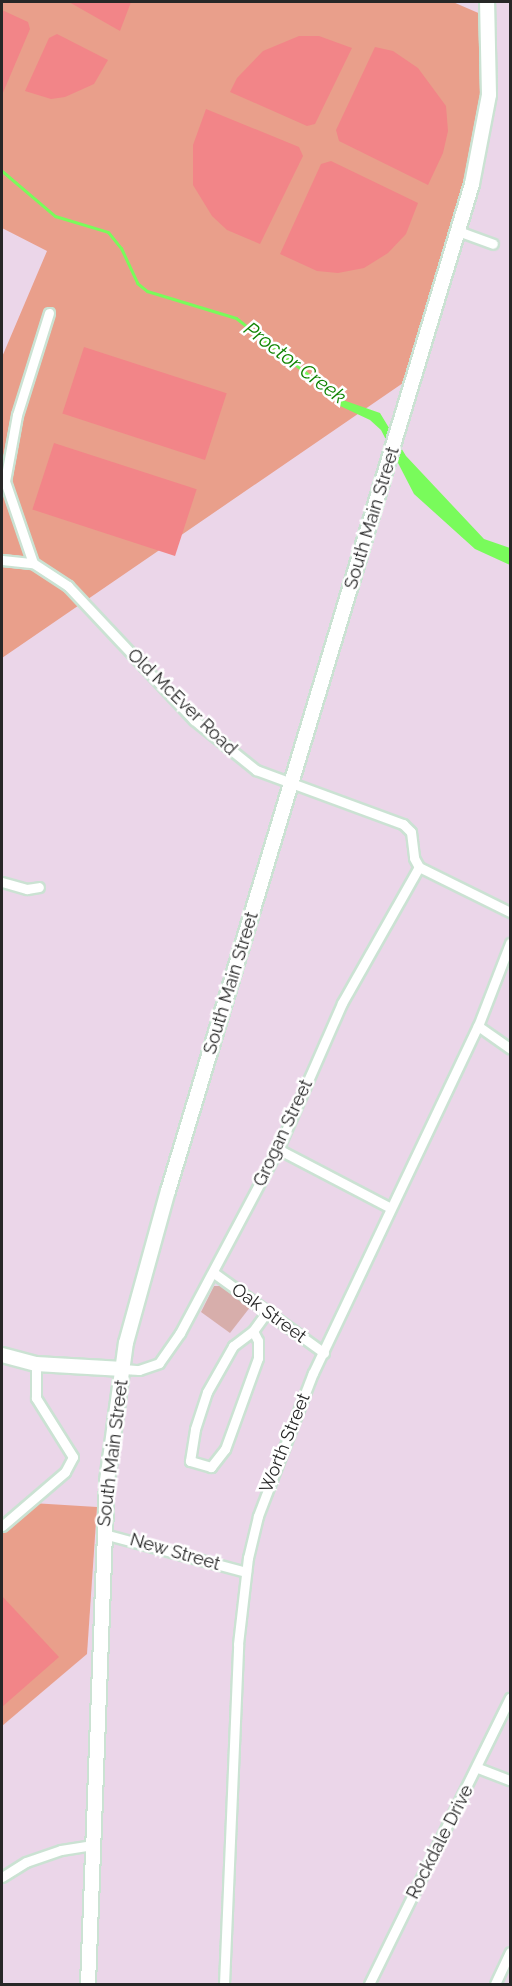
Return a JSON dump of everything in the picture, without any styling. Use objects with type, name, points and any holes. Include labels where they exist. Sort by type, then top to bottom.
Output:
[{"type":"main road","name":"South Main Street","points":[[88,1984],[104,1534],[110,1457],[123,1369],[151,1250],[400,427],[482,141],[489,95],[487,2]]},
{"type":"main road","points":[[2,1355],[36,1364],[123,1369]]},
{"type":"street","points":[[458,231],[493,244]]},
{"type":"street","points":[[33,563],[5,481],[28,374],[49,313]]},
{"type":"street","name":"Old McEver Road","points":[[2,561],[33,563],[68,586],[194,720],[231,753],[256,770],[291,786],[382,813],[403,824],[412,835],[414,858],[419,867]]},
{"type":"street","points":[[419,867],[510,912]]},
{"type":"street","name":"Grogan Street","points":[[123,1369],[146,1368],[164,1358],[214,1273],[278,1149],[342,1003],[419,867]]},
{"type":"street","points":[[2,882],[27,890],[39,887]]},
{"type":"street","name":"Worth Street","points":[[224,1984],[238,1644],[246,1572],[267,1484],[324,1353],[478,1026],[510,943]]},
{"type":"street","points":[[478,1026],[510,1048]]},
{"type":"street","points":[[278,1149],[391,1208]]},
{"type":"street","name":"Oak Street","points":[[214,1273],[268,1310],[324,1353]]},
{"type":"street","points":[[253,1331],[258,1341],[258,1358],[225,1449],[211,1467],[190,1461],[195,1430],[207,1392],[233,1346],[253,1331],[268,1310]]},
{"type":"street","points":[[2,1526],[65,1472],[73,1457],[36,1398],[36,1364]]},
{"type":"street","name":"New Street","points":[[104,1534],[246,1572]]},
{"type":"street","name":"Rockdale Drive","points":[[369,1984],[478,1768],[510,1698]]},
{"type":"street","points":[[478,1768],[510,1780]]},
{"type":"street","points":[[2,1877],[35,1859],[93,1845]]},
{"type":"street","points":[[495,1984],[510,1952]]},
{"type":"shaded area","points":[[2,2],[453,2],[483,15],[490,96],[451,255],[403,383],[2,658],[2,357],[47,251],[2,228]]},
{"type":"shaded area","points":[[69,2],[131,2],[120,31]]},
{"type":"shaded area","points":[[2,10],[28,22],[30,29],[2,95]]},
{"type":"shaded area","points":[[57,34],[108,60],[94,84],[65,97],[51,99],[25,91],[49,38]]},
{"type":"shaded area","points":[[299,36],[319,36],[352,48],[315,124],[307,126],[230,92],[237,78],[263,51]]},
{"type":"shaded area","points":[[375,47],[393,51],[418,68],[446,106],[448,131],[443,153],[428,185],[339,141],[336,130]]},
{"type":"shaded area","points":[[206,109],[299,147],[303,156],[260,244],[227,230],[212,216],[193,185],[193,145]]},
{"type":"shaded area","points":[[331,161],[418,203],[406,234],[388,253],[364,268],[338,273],[317,271],[280,254],[321,164]]},
{"type":"shaded area","points":[[84,347],[227,393],[205,460],[62,414]]},
{"type":"shaded area","points":[[340,399],[380,413],[406,456],[484,539],[510,548],[510,565],[475,549],[414,494],[381,430],[370,420],[338,405]]},
{"type":"shaded area","points":[[54,443],[197,489],[175,556],[32,510]]},
{"type":"shaded area","points":[[214,1286],[221,1286],[251,1306],[230,1333],[201,1312]]},
{"type":"shaded area","points":[[32,1503],[97,1507],[87,1654],[2,1726],[2,1530]]},
{"type":"shaded area","points":[[2,1596],[59,1657],[2,1707]]},
{"type":"waterway","name":"Proctor Creek","points":[[2,171],[55,216],[108,232],[121,248],[137,283],[147,291],[236,318],[343,402]]}]
